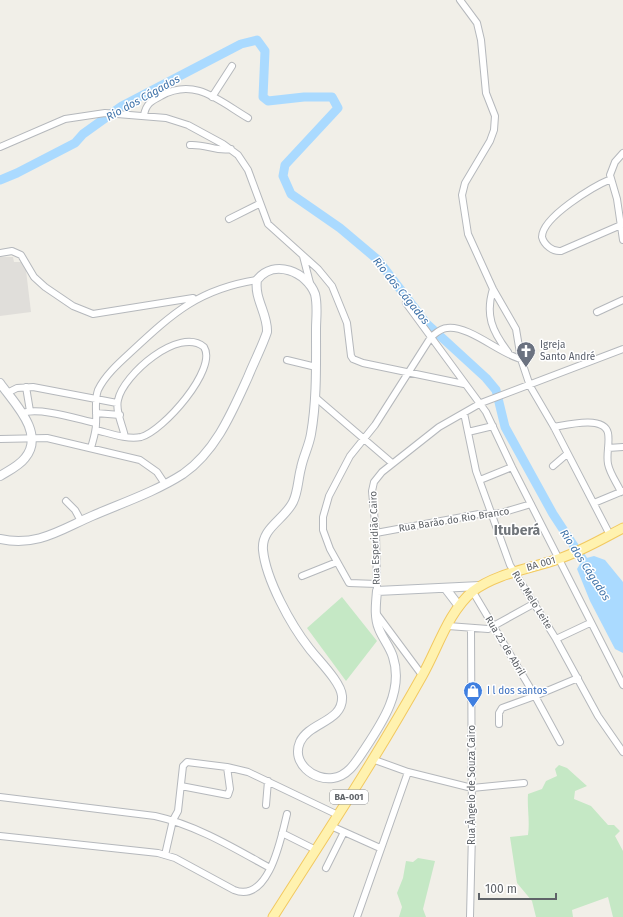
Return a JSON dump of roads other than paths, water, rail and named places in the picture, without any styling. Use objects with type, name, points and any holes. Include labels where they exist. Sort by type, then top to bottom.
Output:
[{"type":"main road","points":[[0,539],[29,542],[54,534],[165,484],[182,474],[204,456],[224,427],[266,332],[266,320],[257,294],[257,280],[264,273],[282,269],[298,273],[310,283],[317,299],[315,397],[311,435],[301,464],[293,501],[289,508],[268,531],[263,545],[264,559],[288,616],[297,632],[342,692],[342,704],[340,709],[331,718],[307,733],[300,743],[298,748],[300,760],[307,771],[314,775],[331,778],[338,777],[350,769],[379,728],[389,708],[395,682],[395,664],[391,652],[378,628],[376,612],[377,588],[446,589],[480,586]]},
{"type":"main road","points":[[0,382],[22,413],[31,430],[32,438],[29,453],[24,459],[0,476]]},
{"type":"main road","name":"BA 001","points":[[480,586],[514,572],[561,558],[623,528]]},
{"type":"main road","name":"BA-001","points":[[273,917],[372,759],[422,675],[459,606],[480,586]]},
{"type":"main road","points":[[446,589],[459,606]]},
{"type":"street","points":[[460,0],[477,23],[482,40],[486,93],[494,116],[494,130],[490,141],[465,183],[462,195],[468,234],[493,289],[516,329],[521,360],[528,387],[554,427],[594,504],[606,537]]},
{"type":"street","points":[[212,97],[232,66]]},
{"type":"street","points":[[144,115],[147,104],[174,89],[189,88],[212,97],[248,118]]},
{"type":"street","points":[[0,146],[64,119],[105,113],[144,115],[166,118],[181,123],[231,149],[242,161],[248,170],[264,217],[273,229],[328,280],[337,295],[347,324],[351,356],[353,359],[363,363],[464,384]]},
{"type":"street","points":[[190,144],[202,144],[224,151],[231,149]]},
{"type":"street","points":[[623,153],[612,169],[611,179],[620,199],[623,240]]},
{"type":"street","points":[[611,179],[584,194],[555,216],[545,226],[542,236],[545,243],[554,251],[561,251],[621,225]]},
{"type":"street","points":[[229,219],[259,204]]},
{"type":"street","points":[[0,254],[12,250],[21,255],[34,277],[46,287],[73,306],[93,314],[198,298],[232,285],[257,280]]},
{"type":"street","points":[[303,256],[310,283]]},
{"type":"street","points":[[493,289],[489,307],[489,318],[501,343],[512,357]]},
{"type":"street","points":[[91,448],[96,427],[96,400],[101,385],[121,362],[166,320],[198,298]]},
{"type":"street","points":[[597,312],[623,300]]},
{"type":"street","points":[[406,303],[432,336],[464,384],[481,403],[531,504],[561,558],[590,623],[623,685]]},
{"type":"street","points":[[377,588],[349,584],[337,562],[323,530],[324,516],[332,487],[350,456],[375,425],[432,336],[443,329],[453,328],[473,335],[512,357],[521,360]]},
{"type":"street","points":[[22,413],[30,411],[96,427],[125,437],[140,437],[153,431],[176,409],[193,389],[204,367],[207,354],[204,346],[187,342],[156,354],[131,377],[120,394],[117,403],[125,437]]},
{"type":"street","points":[[528,387],[623,349]]},
{"type":"street","points":[[287,360],[316,367]]},
{"type":"street","points":[[26,387],[30,411]]},
{"type":"street","points":[[7,392],[17,388],[26,387],[117,403]]},
{"type":"street","name":"Rua Esperidião Cairo","points":[[377,588],[376,533],[372,498],[373,486],[377,478],[392,463],[439,427],[481,403],[528,387]]},
{"type":"street","points":[[315,397],[392,463]]},
{"type":"street","points":[[96,413],[120,415]]},
{"type":"street","name":"Rua Melo Leite","points":[[464,413],[472,457],[502,547],[514,572],[556,639],[598,716],[623,752]]},
{"type":"street","points":[[554,427],[583,423],[600,425],[607,431],[608,466],[622,492],[594,504]]},
{"type":"street","points":[[468,432],[493,426]]},
{"type":"street","points":[[0,439],[46,438],[91,448],[145,463],[157,472],[165,484]]},
{"type":"street","points":[[608,448],[623,447]]},
{"type":"street","points":[[553,466],[567,454]]},
{"type":"street","points":[[480,480],[512,467]]},
{"type":"street","points":[[66,501],[75,510],[82,521]]},
{"type":"street","name":"Rua Barão do Rio Branco","points":[[376,533],[479,514],[506,512],[531,504]]},
{"type":"street","points":[[302,576],[337,562]]},
{"type":"street","name":"Rua 23 de Abril","points":[[473,592],[535,696],[560,742]]},
{"type":"street","points":[[448,626],[471,629],[494,627],[535,604]]},
{"type":"street","points":[[376,612],[422,675]]},
{"type":"street","points":[[556,639],[590,623]]},
{"type":"street","name":"Rua Ângelo de Souza Cairo","points":[[470,917],[472,788],[471,629]]},
{"type":"street","points":[[499,724],[499,713],[502,708],[578,678]]},
{"type":"street","points":[[372,759],[408,772],[472,788],[524,783]]},
{"type":"street","points":[[165,855],[173,820],[178,811],[185,762],[227,767],[248,772],[338,815]]},
{"type":"street","points":[[181,786],[228,795],[230,790],[227,767]]},
{"type":"street","points":[[357,917],[408,772]]},
{"type":"street","points":[[266,805],[268,781]]},
{"type":"street","points":[[0,797],[155,816],[173,820],[234,848],[270,868]]},
{"type":"street","points":[[0,836],[165,855],[175,858],[234,890],[244,893],[258,886],[270,868],[287,814]]},
{"type":"street","points":[[330,826],[380,848]]},
{"type":"street","points":[[326,868],[344,832]]},
{"type":"street","points":[[282,833],[316,850]]},
{"type":"water","points":[[594,556],[605,560],[623,582],[623,653],[615,649],[590,601],[577,569],[583,559]]},
{"type":"waterway","name":"Rio dos Cágados","points":[[0,180],[17,173],[75,143],[83,134],[122,106],[241,44],[257,40],[265,51],[263,97],[268,101],[304,97],[332,97],[338,108],[285,165],[283,176],[291,194],[340,228],[378,260],[426,323],[486,378],[496,390],[505,427],[553,514],[589,569]]},
{"type":"place","name":"Igreja Santo André","points":[[526,368]]},
{"type":"place","name":"I l dos santos","points":[[473,708]]},
{"type":"district","name":"Ituberá","points":[[517,530]]}]
